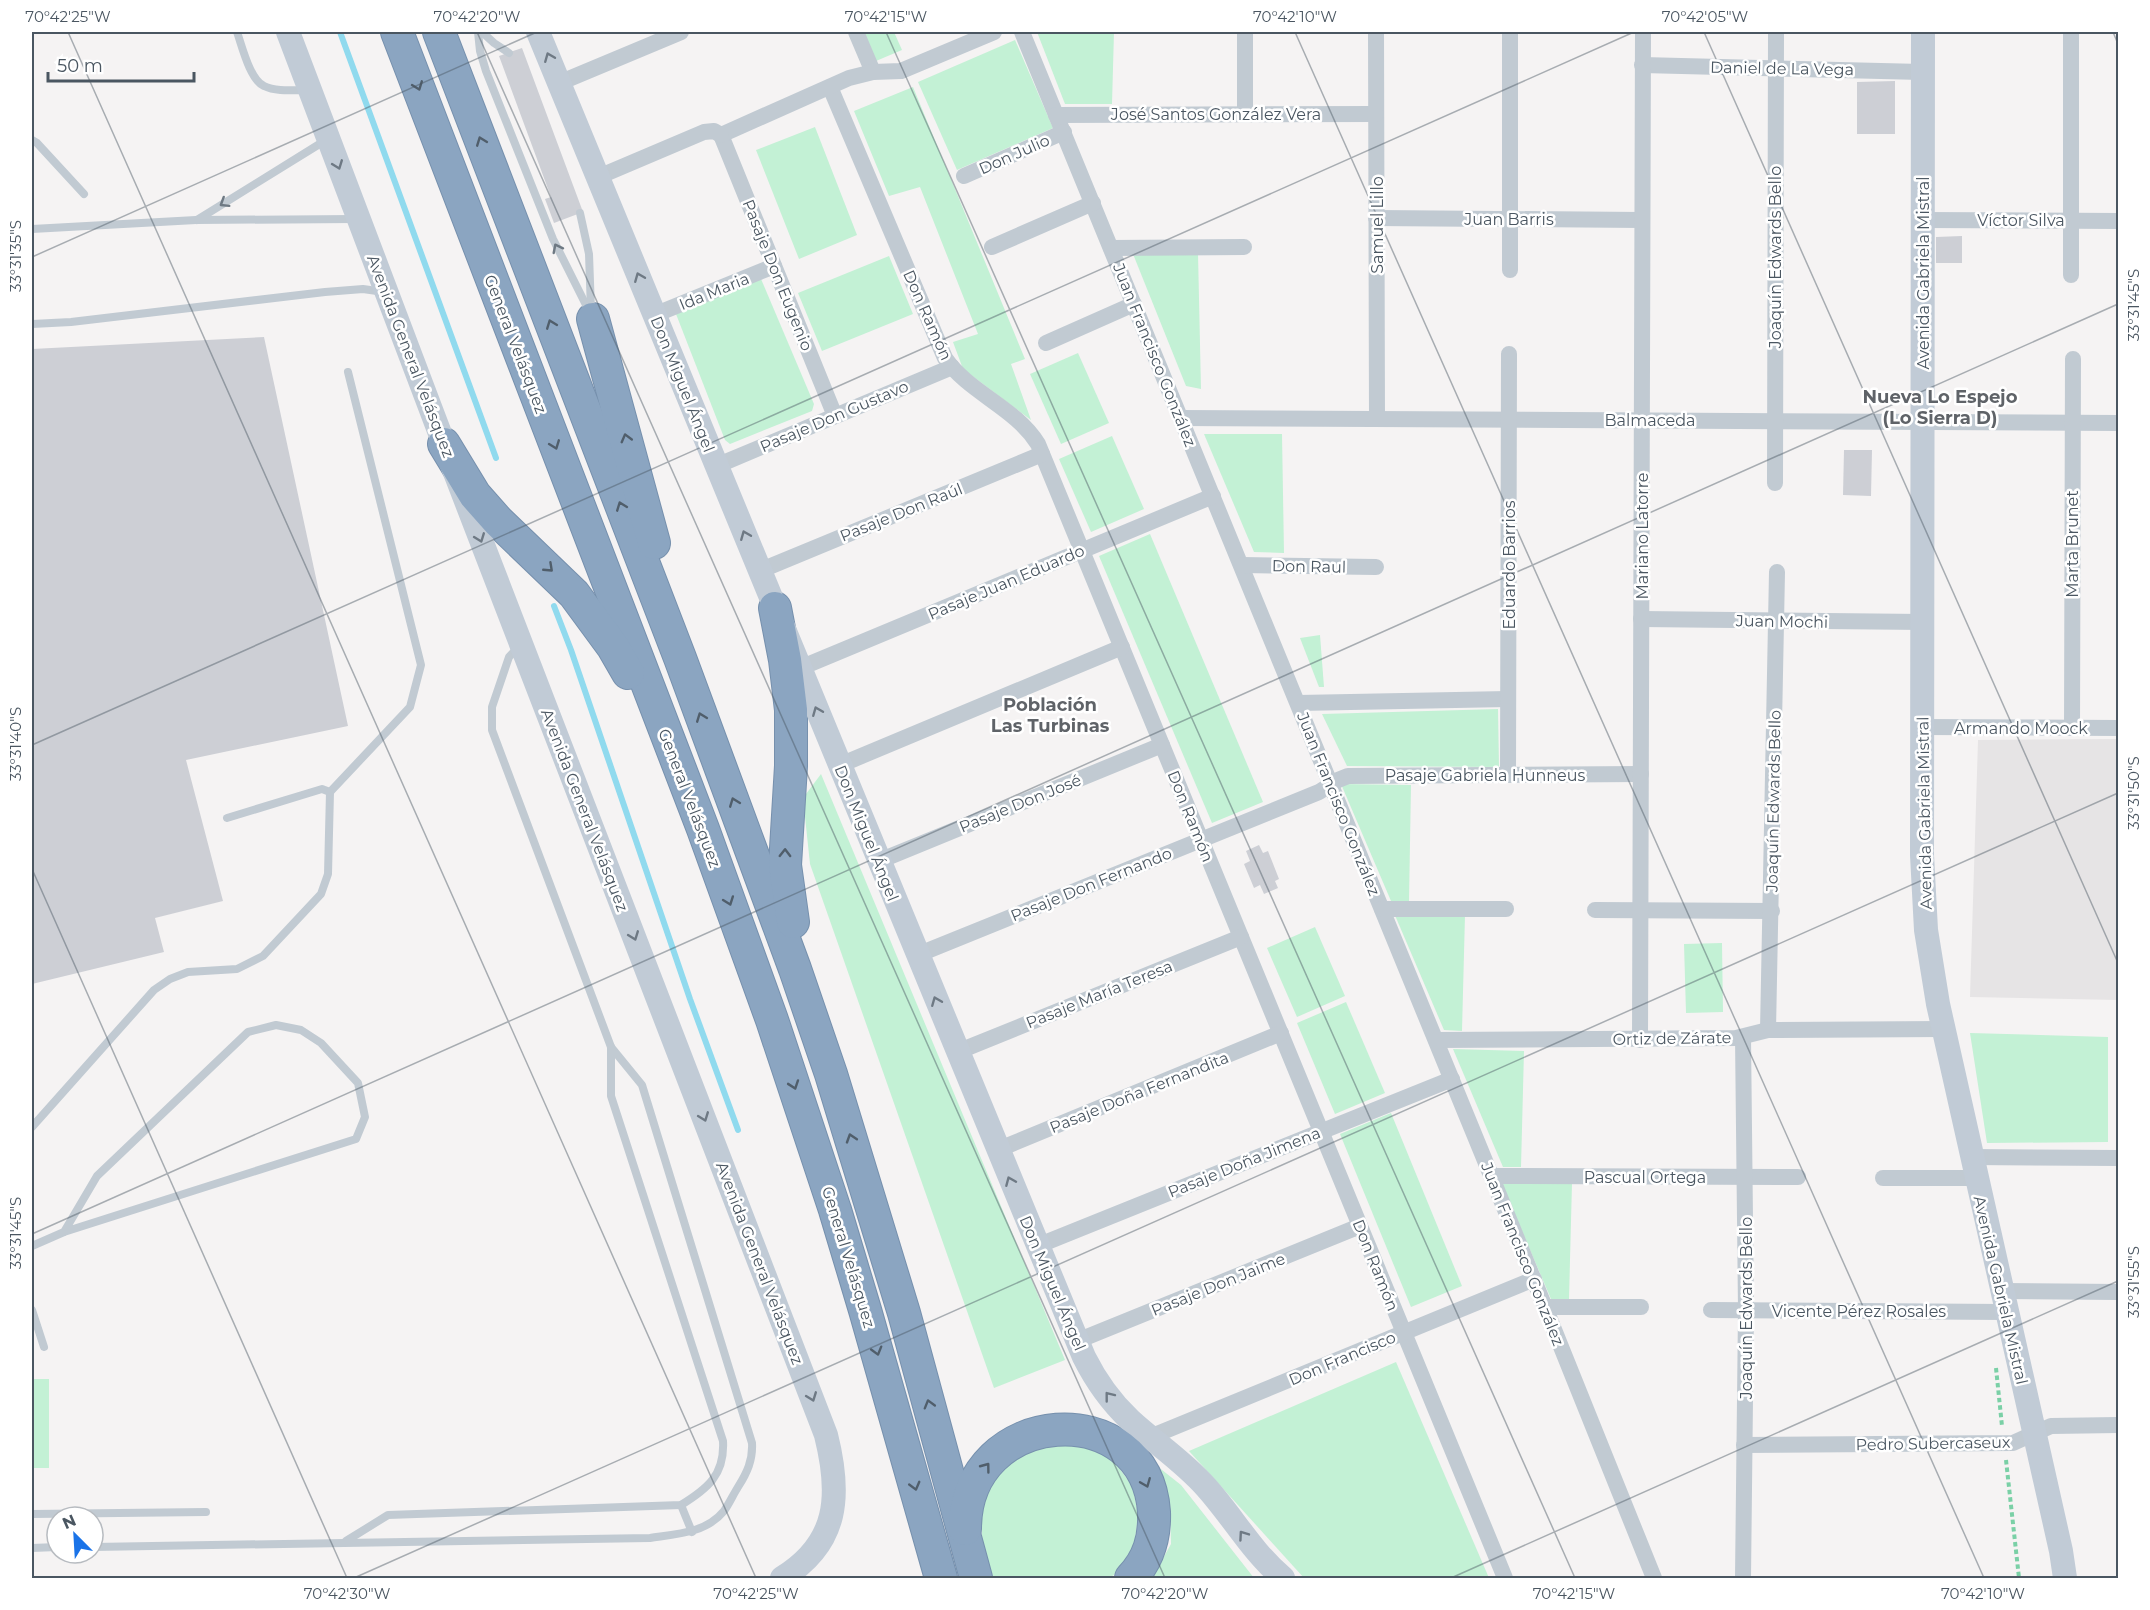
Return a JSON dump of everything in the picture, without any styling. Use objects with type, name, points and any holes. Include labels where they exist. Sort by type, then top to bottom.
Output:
[{"type":"highway","name":"General Velásquez","points":[[397,32],[750,960],[831,1199],[941,1578]]},
{"type":"highway","points":[[439,32],[757,862],[831,1074]]},
{"type":"highway","points":[[593,319],[653,537],[680,658]]},
{"type":"highway","points":[[444,444],[475,495],[498,521],[560,579],[587,611],[613,647],[664,729]]},
{"type":"highway","points":[[775,608],[791,710],[791,766],[785,845],[786,881],[799,954],[831,1074],[904,1312],[976,1578]]},
{"type":"highway","points":[[966,1542],[965,1526],[971,1493],[997,1454],[1023,1437],[1037,1432],[1059,1429],[1082,1431],[1110,1442],[1128,1455],[1141,1470],[1151,1495],[1154,1521],[1151,1546],[1143,1563],[1131,1578]]},
{"type":"main road","name":"Avenida General Velásquez","points":[[288,32],[444,444],[826,1435],[834,1473],[834,1502],[831,1517],[818,1546],[807,1560],[782,1578]]},
{"type":"main road","name":"Don Miguel Ángel","points":[[538,32],[1084,1357],[1101,1387],[1122,1412],[1185,1465],[1208,1488],[1252,1548],[1283,1578]]},
{"type":"main road","name":"Avenida Gabriela Mistral","points":[[1923,32],[1923,902],[1929,958],[1943,1029],[2061,1551],[2065,1578]]},
{"type":"street","points":[[559,83],[681,32]]},
{"type":"street","points":[[856,32],[873,72]]},
{"type":"street","points":[[598,177],[704,132],[714,131],[721,135],[849,78],[873,72],[901,71],[994,32]]},
{"type":"street","name":"Juan Francisco González","points":[[1022,32],[1452,1078],[1654,1578]]},
{"type":"street","points":[[1245,32],[1245,114]]},
{"type":"street","name":"Samuel Lillo","points":[[1376,32],[1377,419]]},
{"type":"street","points":[[1510,32],[1510,270]]},
{"type":"street","name":"Mariano Latorre","points":[[1640,1040],[1642,32]]},
{"type":"street","name":"Joaquín Edwards Bello","points":[[1774,483],[1776,32]]},
{"type":"street","points":[[2070,275],[2071,32]]},
{"type":"street","name":"Daniel de La Vega","points":[[1642,65],[1922,72]]},
{"type":"street","name":"Don Ramón","points":[[830,87],[942,350],[952,367],[1023,424],[1032,434],[1042,454],[1505,1578]]},
{"type":"street","name":"José Santos González Vera","points":[[1056,115],[1376,114]]},
{"type":"street","name":"Don Julio","points":[[964,176],[1064,132]]},
{"type":"street","name":"Pasaje Don Eugenio","points":[[721,135],[835,416]]},
{"type":"street","points":[[992,247],[1092,203]]},
{"type":"street","name":"Juan Barris","points":[[1377,218],[1642,220]]},
{"type":"street","name":"Víctor Silva","points":[[1923,220],[2118,221]]},
{"type":"street","points":[[1111,248],[1244,247]]},
{"type":"street","name":"Ida Maria","points":[[654,315],[774,266]]},
{"type":"street","points":[[1046,343],[1134,304]]},
{"type":"street","name":"Eduardo Barrios","points":[[1508,775],[1509,354]]},
{"type":"street","name":"Marta Brunet","points":[[2072,728],[2073,359]]},
{"type":"street","name":"Pasaje Don Gustavo","points":[[716,466],[952,367]]},
{"type":"street","name":"Balmaceda","points":[[1181,418],[2118,423]]},
{"type":"street","name":"Pasaje Don Raúl","points":[[759,571],[1042,454]]},
{"type":"street","name":"Pasaje Juan Eduardo","points":[[800,668],[1213,496]]},
{"type":"street","name":"Don Raul","points":[[1242,565],[1376,567]]},
{"type":"street","name":"Joaquín Edwards Bello","points":[[1768,1030],[1777,572]]},
{"type":"street","name":"Juan Mochi","points":[[1641,619],[1923,622]]},
{"type":"street","points":[[840,765],[1122,647]]},
{"type":"street","points":[[1298,703],[1508,699]]},
{"type":"street","name":"Armando Moock","points":[[1923,728],[2118,728]]},
{"type":"street","name":"Pasaje Don José","points":[[879,861],[1162,745]]},
{"type":"street","name":"Pasaje Gabriela Hunneus","points":[[1331,784],[1348,776],[1641,774]]},
{"type":"street","name":"Pasaje Don Fernando","points":[[917,955],[1319,792],[1331,784]]},
{"type":"street","points":[[1382,909],[1506,909]]},
{"type":"street","points":[[1595,910],[1772,911]]},
{"type":"street","name":"Pasaje María Teresa","points":[[957,1052],[1241,937]]},
{"type":"street","name":"Ortiz de Zárate","points":[[1436,1040],[1640,1040],[1743,1037],[1768,1030],[1943,1029]]},
{"type":"street","name":"Pasaje Doña Fernandita","points":[[998,1150],[1281,1033]]},
{"type":"street","name":"Joaquín Edwards Bello","points":[[1743,1037],[1746,1177],[1743,1578]]},
{"type":"street","name":"Pasaje Doña Jimena","points":[[1037,1246],[1452,1078]]},
{"type":"street","points":[[1883,1178],[1973,1167],[2118,1158]]},
{"type":"street","name":"Pascual Ortega","points":[[1491,1176],[1798,1177]]},
{"type":"street","name":"Pasaje Don Jaime","points":[[1077,1341],[1360,1226]]},
{"type":"street","name":"Don Francisco","points":[[1150,1437],[1534,1279]]},
{"type":"street","name":"Vicente Pérez Rosales","points":[[1711,1310],[2004,1302],[2118,1292]]},
{"type":"street","points":[[1545,1307],[1641,1307]]},
{"type":"street","name":"Pedro Subercaseux","points":[[1744,1445],[2013,1443],[2056,1425],[2118,1425]]},
{"type":"lane","points":[[237,32],[254,78],[262,86],[273,89],[310,90]]},
{"type":"lane","points":[[480,32],[509,52]]},
{"type":"lane","points":[[480,32],[480,51],[486,71],[545,222],[593,319]]},
{"type":"lane","points":[[196,220],[328,138]]},
{"type":"lane","points":[[32,140],[84,194]]},
{"type":"lane","points":[[580,213],[589,254],[589,287],[593,319]]},
{"type":"lane","points":[[32,229],[196,220],[359,219]]},
{"type":"lane","points":[[32,324],[71,322],[325,292],[363,289],[387,293]]},
{"type":"lane","points":[[32,1127],[154,990],[170,979],[188,972],[237,969],[263,956],[321,894],[328,874],[330,792],[410,707],[422,665],[348,372]]},
{"type":"lane","points":[[105,1546],[651,1538],[692,1532],[714,1522],[725,1510],[748,1470],[752,1443],[642,1085],[611,1047],[492,730],[492,707],[509,657],[521,644]]},
{"type":"lane","points":[[227,818],[322,789],[330,792]]},
{"type":"lane","points":[[32,1246],[64,1232],[356,1139],[364,1117],[358,1083],[321,1043],[301,1030],[276,1025],[248,1032],[97,1176],[64,1232]]},
{"type":"lane","points":[[346,1541],[388,1515],[681,1505],[700,1493],[714,1479],[722,1464],[723,1441],[611,1096],[611,1047]]},
{"type":"lane","points":[[32,1310],[44,1347]]},
{"type":"lane","points":[[681,1505],[692,1532]]},
{"type":"lane","points":[[32,1514],[206,1512]]},
{"type":"shaded area","points":[[2118,739],[2118,1000],[1970,997],[1978,740]]},
{"type":"green space","points":[[864,32],[894,32],[902,50],[876,61]]},
{"type":"green space","points":[[1037,32],[1114,32],[1112,104],[1065,104]]},
{"type":"green space","points":[[1015,40],[1053,128],[957,170],[918,82]]},
{"type":"green space","points":[[913,87],[1025,359],[1011,364],[1031,420],[963,369],[953,342],[978,334],[920,187],[889,196],[854,111]]},
{"type":"green space","points":[[815,127],[857,235],[799,259],[756,150]]},
{"type":"green space","points":[[1198,253],[1201,389],[1186,386],[1133,254]]},
{"type":"green space","points":[[889,256],[913,314],[822,351],[798,293]]},
{"type":"green space","points":[[761,279],[814,404],[812,411],[730,444],[725,440],[676,314]]},
{"type":"green space","points":[[1078,353],[1109,423],[1061,444],[1030,374]]},
{"type":"green space","points":[[1204,434],[1282,434],[1284,553],[1254,552]]},
{"type":"green space","points":[[1112,436],[1144,509],[1091,532],[1059,459]]},
{"type":"green space","points":[[1150,534],[1263,802],[1212,823],[1099,556]]},
{"type":"green space","points":[[1320,635],[1324,687],[1319,687],[1300,638]]},
{"type":"green space","points":[[1498,709],[1499,767],[1347,766],[1322,714]]},
{"type":"green space","points":[[821,774],[1065,1360],[994,1388],[810,864],[803,798]]},
{"type":"green space","points":[[1341,784],[1411,785],[1409,901],[1391,901]]},
{"type":"green space","points":[[1394,913],[1465,915],[1462,1031],[1444,1030]]},
{"type":"green space","points":[[1315,927],[1345,996],[1297,1017],[1267,948]]},
{"type":"green space","points":[[1722,943],[1723,1012],[1686,1013],[1684,944]]},
{"type":"green space","points":[[1346,1002],[1385,1093],[1335,1114],[1297,1023]]},
{"type":"green space","points":[[1970,1033],[2108,1037],[2108,1142],[1987,1143]]},
{"type":"green space","points":[[1453,1049],[1524,1051],[1521,1167],[1503,1167]]},
{"type":"green space","points":[[1391,1113],[1462,1286],[1411,1307],[1340,1134]]},
{"type":"green space","points":[[1501,1182],[1572,1183],[1569,1299],[1551,1299]]},
{"type":"green space","points":[[1396,1362],[1489,1578],[1304,1578],[1189,1451]]},
{"type":"green space","points":[[32,1379],[49,1379],[49,1468],[32,1468]]},
{"type":"green space","points":[[1047,1439],[1099,1450],[1117,1465],[1133,1487],[1138,1516],[1134,1548],[1114,1575],[1108,1578],[990,1578],[983,1558],[981,1512],[992,1476]]},
{"type":"green space","points":[[1152,1462],[1181,1485],[1254,1578],[1152,1578],[1171,1544],[1170,1504]]},
{"type":"building","points":[[522,48],[583,212],[554,223],[545,199],[551,197],[499,56]]},
{"type":"building","points":[[1895,81],[1895,134],[1857,134],[1857,82]]},
{"type":"building","points":[[1962,236],[1962,263],[1936,263],[1936,237]]},
{"type":"building","points":[[264,337],[348,726],[186,760],[223,901],[155,918],[164,952],[32,984],[32,349]]},
{"type":"building","points":[[1844,450],[1872,450],[1871,496],[1843,495]]},
{"type":"building","points":[[1259,845],[1263,853],[1268,851],[1279,879],[1275,881],[1278,888],[1264,894],[1260,885],[1254,888],[1244,864],[1250,861],[1246,851]]},
{"type":"waterway","points":[[340,32],[496,458]]},
{"type":"waterway","points":[[554,606],[690,999],[738,1130]]},
{"type":"district","name":"Nueva Lo Espejo (Lo Sierra D)","points":[[1940,407]]},
{"type":"district","name":"Población Las Turbinas","points":[[1050,715]]}]
